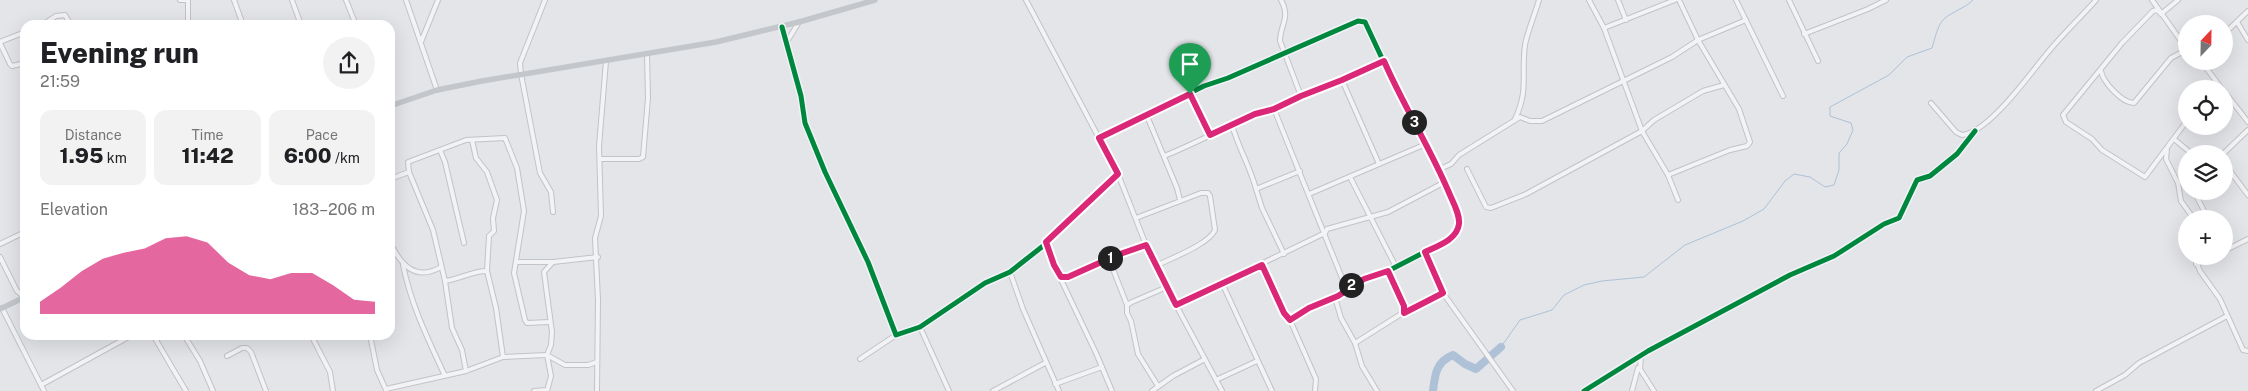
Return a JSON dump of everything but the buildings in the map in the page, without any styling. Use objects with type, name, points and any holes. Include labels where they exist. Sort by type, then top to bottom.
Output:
[{"type":"main road","points":[[395,104],[437,90],[521,74],[716,42],[782,27],[856,3],[875,0]]},
{"type":"main road","points":[[1,308],[20,299]]},
{"type":"street","points":[[180,0],[188,0],[188,20]]},
{"type":"street","points":[[234,0],[241,20]]},
{"type":"street","points":[[292,0],[299,20]]},
{"type":"street","points":[[346,0],[354,20]]},
{"type":"street","points":[[406,0],[437,90]]},
{"type":"street","points":[[420,42],[438,0]]},
{"type":"street","points":[[545,0],[520,63],[540,173],[550,192],[553,212]]},
{"type":"street","points":[[1026,0],[1118,174],[1146,245],[1166,287],[1222,391]]},
{"type":"street","points":[[1281,0],[1286,19],[1280,34],[1284,53],[1301,96]]},
{"type":"street","points":[[1515,120],[1522,105],[1525,86],[1525,44],[1539,0]]},
{"type":"street","points":[[1588,0],[1604,28],[1642,131],[1668,175],[1678,200]]},
{"type":"street","points":[[1618,0],[1626,20]]},
{"type":"street","points":[[1604,28],[1675,0]]},
{"type":"street","points":[[1668,175],[1749,144],[1742,114],[1698,40],[1679,0]]},
{"type":"street","points":[[1736,0],[1783,96]]},
{"type":"street","points":[[1789,0],[1818,61]]},
{"type":"street","points":[[1804,34],[1886,0]]},
{"type":"street","points":[[1584,391],[1641,356],[1790,275],[1834,256],[1884,224],[1898,218],[1917,180],[1930,176],[1957,154],[1975,131],[2027,80],[2048,52],[2096,0]]},
{"type":"street","points":[[2152,0],[2178,38]]},
{"type":"street","points":[[2161,14],[2178,0]]},
{"type":"street","points":[[2161,14],[2157,10],[2153,11],[2131,33],[2063,115],[2066,122],[2092,139],[2102,150],[2145,177],[2178,133]]},
{"type":"street","points":[[2233,26],[2248,11]]},
{"type":"street","points":[[50,20],[56,16],[65,15],[68,20]]},
{"type":"street","points":[[1440,169],[1447,167],[1458,155],[1520,117],[1530,121],[1542,121],[1672,57],[1698,40],[1746,20]]},
{"type":"street","points":[[1099,138],[1147,116],[1204,86],[1358,21],[1366,22],[1440,169],[1460,223],[1450,239],[1388,271],[1349,287],[1338,296],[1309,308],[1290,320]]},
{"type":"street","points":[[786,43],[799,22]]},
{"type":"street","points":[[2237,22],[2248,40]]},
{"type":"street","points":[[782,27],[801,96],[805,123],[825,172],[868,262],[896,335]]},
{"type":"street","points":[[20,34],[0,42],[10,64],[12,66],[20,64]]},
{"type":"street","points":[[600,159],[639,159],[643,157],[648,98],[646,54]]},
{"type":"street","points":[[2101,70],[2102,77],[2112,89],[2130,103],[2134,103],[2171,58],[2178,54]]},
{"type":"street","points":[[597,391],[598,257],[595,238],[600,216],[599,146],[606,61]]},
{"type":"street","points":[[1164,156],[1197,143],[1255,114],[1274,109],[1384,61]]},
{"type":"street","points":[[2207,70],[2215,80]]},
{"type":"street","points":[[2095,76],[2102,77]]},
{"type":"street","points":[[1342,80],[1379,164]]},
{"type":"street","points":[[1467,169],[1486,206],[1491,208],[1526,194],[1642,131],[1654,120],[1703,91],[1724,85]]},
{"type":"street","points":[[1190,94],[1210,135]]},
{"type":"street","points":[[2233,103],[2248,122]]},
{"type":"street","points":[[1931,104],[1956,132],[1962,135],[1975,131]]},
{"type":"street","points":[[1274,109],[1342,278],[1349,287]]},
{"type":"street","points":[[1147,116],[1180,200]]},
{"type":"street","points":[[1232,125],[1238,147],[1247,162],[1262,208],[1284,254]]},
{"type":"street","points":[[2232,145],[2248,130]]},
{"type":"street","points":[[466,371],[462,350],[452,328],[445,281],[433,230],[409,172],[408,162],[456,143],[505,138],[517,168],[524,211],[514,273],[525,320],[527,323],[550,322]]},
{"type":"street","points":[[2174,139],[2181,145]]},
{"type":"street","points":[[472,140],[476,158],[487,172],[497,200],[493,218],[494,231],[489,236],[487,272],[496,308],[503,357]]},
{"type":"street","points":[[1309,194],[1426,144]]},
{"type":"street","points":[[2167,148],[2166,159],[2178,183],[2181,201],[2188,210]]},
{"type":"street","points":[[440,150],[446,162],[464,243]]},
{"type":"street","points":[[1256,188],[1300,171]]},
{"type":"street","points":[[395,177],[409,172]]},
{"type":"street","points":[[860,360],[896,335],[920,327],[986,283],[1010,272],[1046,242],[1118,174]]},
{"type":"street","points":[[2233,175],[2248,195]]},
{"type":"street","points":[[1350,177],[1396,267]]},
{"type":"street","points":[[1176,305],[1284,254],[1325,233],[1327,229],[1388,212],[1445,182]]},
{"type":"street","points":[[1136,218],[1150,214],[1180,200],[1201,193],[1208,193],[1216,230],[1203,242],[1156,266]]},
{"type":"street","points":[[0,244],[20,234]]},
{"type":"street","points":[[2233,246],[2248,239]]},
{"type":"street","points":[[1046,242],[1054,265],[1064,282],[1076,313],[1112,391]]},
{"type":"street","points":[[1061,277],[1068,277],[1146,245]]},
{"type":"street","points":[[1425,252],[1443,293],[1513,391]]},
{"type":"street","points":[[395,253],[403,265],[410,270],[436,270],[441,266]]},
{"type":"street","points":[[0,257],[17,291],[20,293]]},
{"type":"street","points":[[516,262],[553,262],[598,257]]},
{"type":"street","points":[[1109,259],[1127,305],[1127,313],[1131,321],[1138,354],[1158,386]]},
{"type":"street","points":[[534,391],[547,390],[551,376],[547,355],[551,345],[550,322],[544,272],[553,262]]},
{"type":"street","points":[[403,265],[408,288],[418,317],[445,376]]},
{"type":"street","points":[[1262,265],[1284,313],[1290,320],[1316,379],[1315,391]]},
{"type":"street","points":[[2197,265],[2220,299],[2243,350],[2248,351]]},
{"type":"street","points":[[445,281],[456,280],[479,271],[487,272]]},
{"type":"street","points":[[1388,271],[1404,306],[1404,313]]},
{"type":"street","points":[[1010,272],[1045,363],[1059,391]]},
{"type":"street","points":[[1064,282],[1068,277]]},
{"type":"street","points":[[1222,283],[1272,391]]},
{"type":"street","points":[[1127,305],[1166,287]]},
{"type":"street","points":[[13,302],[17,291]]},
{"type":"street","points":[[1355,343],[1409,309],[1443,293]]},
{"type":"street","points":[[1338,296],[1336,302],[1341,318],[1355,343],[1362,366],[1377,391]]},
{"type":"street","points":[[1331,299],[1336,302]]},
{"type":"street","points":[[1404,306],[1409,309]]},
{"type":"street","points":[[1,308],[44,391]]},
{"type":"street","points":[[2096,391],[2125,375],[2139,363],[2227,316]]},
{"type":"street","points":[[920,327],[949,391]]},
{"type":"street","points":[[41,385],[123,340]]},
{"type":"street","points":[[156,340],[186,391]]},
{"type":"street","points":[[187,340],[200,361],[213,391]]},
{"type":"street","points":[[314,340],[326,364],[333,391]]},
{"type":"street","points":[[371,340],[378,370],[386,390],[466,371],[503,357],[547,355],[565,365],[588,365],[597,362]]},
{"type":"street","points":[[227,356],[242,348],[247,348],[251,352],[266,391]]},
{"type":"street","points":[[1632,391],[1641,356]]},
{"type":"street","points":[[1641,356],[1640,369],[1654,391]]},
{"type":"street","points":[[1152,391],[1205,359]]},
{"type":"street","points":[[1216,380],[1257,361]]},
{"type":"street","points":[[993,391],[1000,389],[1045,363]]},
{"type":"street","points":[[1055,384],[1102,367]]},
{"type":"waterway","points":[[1501,347],[1520,320],[1552,310],[1564,295],[1584,285],[1602,281],[1644,277],[1685,245],[1743,221],[1764,209],[1785,181],[1794,174],[1810,177],[1825,187],[1834,185],[1839,170],[1839,153],[1847,144],[1853,130],[1851,123],[1830,116],[1830,107],[1889,75],[1907,57],[1932,48],[1942,21],[1973,0]]},
{"type":"waterway","points":[[1433,391],[1437,369],[1447,358],[1453,355],[1476,369],[1501,347]]},
{"type":"cycle path","points":[[1099,138],[1204,86],[1228,78],[1358,21],[1365,22],[1394,84],[1440,169],[1459,223],[1450,239],[1388,271],[1364,279],[1290,320]]},
{"type":"cycle path","points":[[782,27],[801,96],[805,123],[825,172],[868,262],[896,335],[920,327],[985,283],[1010,272],[1043,246],[1118,174]]},
{"type":"cycle path","points":[[1584,391],[1648,351],[1790,275],[1834,256],[1884,224],[1899,218],[1917,180],[1930,176],[1957,154],[1975,131]]},
{"type":"route","points":[[1384,61],[1394,84],[1440,169],[1460,223],[1450,239],[1425,252],[1443,293],[1404,313],[1404,306],[1388,271],[1364,279],[1349,287],[1338,296],[1309,308],[1290,320],[1284,313],[1262,265],[1176,305],[1146,245],[1113,256],[1068,277],[1061,277],[1054,265],[1046,242],[1118,174],[1099,138],[1190,94],[1210,135],[1255,114],[1274,109],[1384,61]]}]
